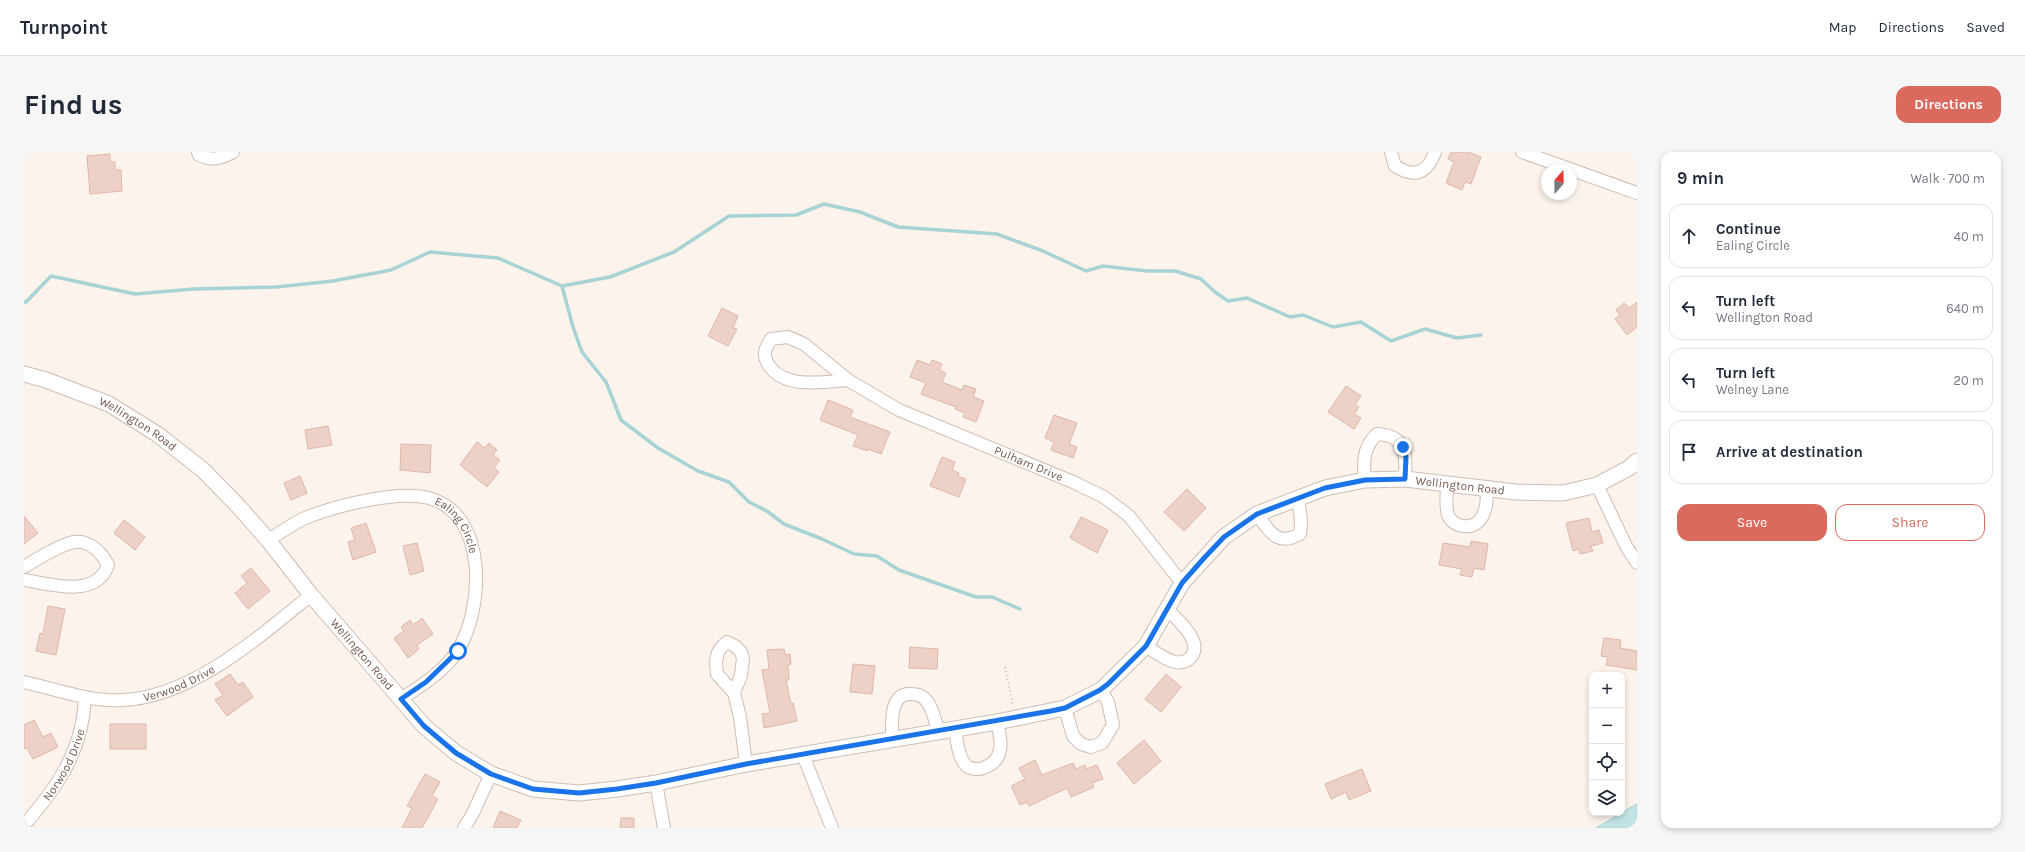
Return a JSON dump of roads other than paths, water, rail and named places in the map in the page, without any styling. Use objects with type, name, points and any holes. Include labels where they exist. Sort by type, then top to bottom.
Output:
[{"type":"street","points":[[198,152],[199,155],[209,159],[221,158],[233,152]]},
{"type":"street","points":[[1391,152],[1394,166],[1413,174],[1420,172],[1428,166],[1435,152]]},
{"type":"street","points":[[1522,152],[1637,193]]},
{"type":"street","name":"Pulham Drive","points":[[848,380],[810,382],[792,380],[776,374],[766,361],[764,350],[771,339],[788,337],[804,344],[848,380],[899,410],[1073,482],[1104,497],[1129,516],[1182,583]]},
{"type":"street","name":"Wellington Road","points":[[24,374],[46,380],[109,404],[157,434],[203,470],[240,508],[268,540],[311,595],[424,726],[456,753],[491,774],[533,789],[579,793],[656,783],[746,764],[1016,719],[1065,708],[1100,690],[1146,646],[1168,610],[1182,583],[1224,537],[1257,514],[1325,488],[1365,480],[1405,479],[1516,492],[1563,492],[1597,485],[1629,468],[1637,461]]},
{"type":"street","points":[[1365,480],[1363,464],[1365,450],[1370,440],[1377,434],[1388,435],[1397,440],[1403,447],[1406,457],[1405,479]]},
{"type":"street","points":[[1447,484],[1449,516],[1454,524],[1462,526],[1473,525],[1479,520],[1487,503],[1487,488]]},
{"type":"street","points":[[1597,485],[1626,546],[1637,563]]},
{"type":"street","name":"Ealing Circle","points":[[268,540],[309,516],[381,498],[412,496],[429,498],[446,505],[461,521],[472,541],[476,569],[475,599],[470,627],[458,651],[442,668],[401,699]]},
{"type":"street","points":[[1257,514],[1272,534],[1289,540],[1300,534],[1302,522],[1301,510],[1297,499]]},
{"type":"street","points":[[24,567],[36,559],[75,542],[92,546],[103,554],[108,565],[104,574],[93,583],[77,588],[24,580]]},
{"type":"street","name":"Verwood Drive","points":[[24,682],[85,697],[123,700],[153,696],[212,669],[240,651],[311,595]]},
{"type":"street","points":[[1146,646],[1165,658],[1176,662],[1186,661],[1192,656],[1194,650],[1193,640],[1178,619],[1168,610]]},
{"type":"street","points":[[1065,708],[1074,736],[1081,744],[1091,747],[1102,743],[1113,725],[1108,702],[1100,690]]},
{"type":"street","points":[[734,693],[740,717],[746,764]]},
{"type":"street","points":[[892,739],[892,718],[894,708],[898,698],[906,693],[918,695],[925,699],[931,709],[938,731]]},
{"type":"street","name":"Norwood Drive","points":[[24,825],[40,808],[73,757],[84,717],[85,697]]},
{"type":"street","points":[[955,729],[960,756],[968,767],[978,770],[988,766],[998,759],[1002,739],[997,722]]},
{"type":"street","points":[[803,755],[832,828]]},
{"type":"street","points":[[464,828],[473,813],[491,774]]},
{"type":"street","points":[[656,783],[664,828]]},
{"type":"water","points":[[1637,804],[1637,828],[1596,828],[1616,816],[1625,816],[1625,811]]},
{"type":"waterway","points":[[24,302],[26,302],[51,276],[135,294],[194,289],[276,287],[333,281],[391,270],[430,252],[498,258],[562,286],[610,277],[674,252],[729,216],[796,215],[824,204],[860,212],[898,227],[997,234],[1043,251],[1086,271],[1103,266],[1147,271],[1175,271],[1201,279],[1215,292],[1228,301],[1247,298],[1290,317],[1303,315],[1333,327],[1361,322],[1391,341],[1425,329],[1457,338],[1481,335]]},
{"type":"waterway","points":[[562,286],[573,327],[582,352],[606,382],[621,420],[658,448],[698,471],[729,482],[749,502],[767,511],[784,524],[854,554],[877,556],[899,570],[976,597],[992,597],[1020,609]]}]
